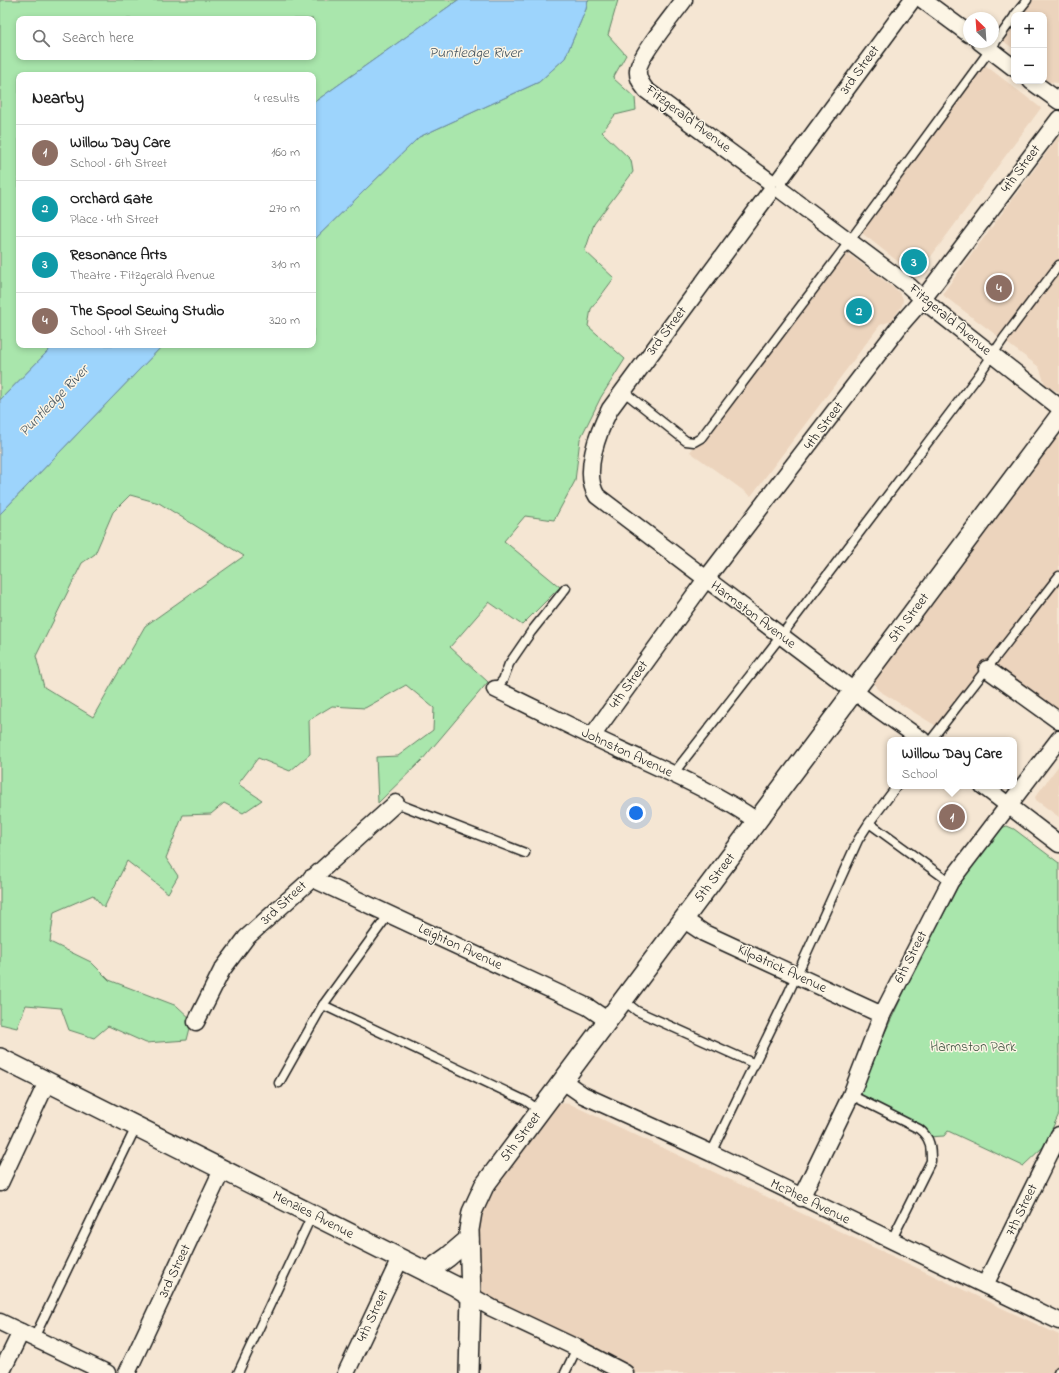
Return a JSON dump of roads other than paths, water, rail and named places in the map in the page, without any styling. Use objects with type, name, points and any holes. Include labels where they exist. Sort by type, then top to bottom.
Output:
[{"type":"street","name":"Fitzgerald Avenue","points":[[684,0],[641,58],[638,65],[638,76],[646,90],[776,185],[906,284],[992,355],[1059,407]]},
{"type":"street","name":"3rd Street","points":[[591,483],[595,449],[599,433],[610,409],[912,0]]},
{"type":"street","points":[[923,0],[963,30]]},
{"type":"street","points":[[988,48],[1011,66]]},
{"type":"street","points":[[1035,84],[1059,100]]},
{"type":"street","name":"4th Street","points":[[592,736],[706,580],[902,323],[923,299],[1059,119]]},
{"type":"street","name":"5th Street","points":[[469,1373],[471,1296],[469,1240],[470,1225],[472,1212],[484,1186],[1059,417]]},
{"type":"street","name":"Harmston Avenue","points":[[591,483],[597,496],[706,580],[918,737]]},
{"type":"street","points":[[987,669],[1059,721]]},
{"type":"street","name":"Johnston Avenue","points":[[495,689],[673,774],[738,807],[757,821]]},
{"type":"street","name":"6th Street","points":[[801,1198],[851,1095],[882,1015],[950,882],[1059,739]]},
{"type":"street","points":[[987,789],[1009,804],[1059,844]]},
{"type":"street","name":"3rd Street","points":[[196,1022],[222,970],[246,938],[396,803]]},
{"type":"street","name":"Leighton Avenue","points":[[311,878],[588,1007],[607,1020]]},
{"type":"street","name":"Kilpatrick Avenue","points":[[683,919],[704,933],[882,1015]]},
{"type":"street","name":"Menzies Avenue","points":[[0,1058],[427,1272],[492,1308],[577,1348],[625,1373]]},
{"type":"street","name":"McPhee Avenue","points":[[563,1081],[583,1095],[1059,1321]]},
{"type":"street","points":[[0,1183],[47,1082]]},
{"type":"street","name":"7th Street","points":[[985,1285],[1059,1135]]},
{"type":"street","name":"3rd Street","points":[[127,1373],[222,1170]]},
{"type":"street","points":[[427,1272],[448,1258],[469,1240]]},
{"type":"street","name":"4th Street","points":[[346,1373],[400,1259]]},
{"type":"street","points":[[0,1322],[107,1373]]},
{"type":"street","points":[[1,1373],[27,1335]]},
{"type":"lane","points":[[1018,12],[1027,0]]},
{"type":"lane","points":[[999,32],[1011,20]]},
{"type":"lane","points":[[623,391],[686,442],[694,442],[701,438],[849,241],[984,48]]},
{"type":"lane","points":[[673,774],[781,636],[978,376],[1059,265]]},
{"type":"lane","points":[[933,737],[1059,576]]},
{"type":"lane","points":[[495,689],[503,680],[508,664],[566,588]]},
{"type":"lane","points":[[710,1154],[797,975],[858,840],[895,789]]},
{"type":"lane","points":[[396,803],[525,853]]},
{"type":"lane","points":[[869,823],[950,882]]},
{"type":"lane","points":[[279,1084],[323,1005],[390,914]]},
{"type":"lane","points":[[622,1000],[637,1011],[755,1064]]},
{"type":"lane","points":[[323,1005],[526,1101],[540,1111]]},
{"type":"lane","points":[[851,1095],[919,1129],[928,1137],[931,1148],[931,1161],[891,1241]]},
{"type":"lane","points":[[27,1335],[136,1126]]},
{"type":"lane","points":[[238,1373],[312,1214]]},
{"type":"lane","points":[[565,1373],[577,1348]]},
{"type":"water","name":"Puntledge River","points":[[458,0],[588,0],[586,9],[565,58],[539,82],[419,137],[316,238],[316,101]]},
{"type":"water","name":"Puntledge River","points":[[51,348],[160,348],[0,514],[0,400]]},
{"type":"place","name":"Resonance Arts","points":[[914,262]]},
{"type":"place","name":"The Spool Sewing Studio","points":[[999,288]]},
{"type":"place","name":"Orchard Gate","points":[[859,311]]},
{"type":"place","name":"Willow Day Care","points":[[952,817]]},
{"type":"park label","name":"Harmston Park","points":[[973,1047]]}]
